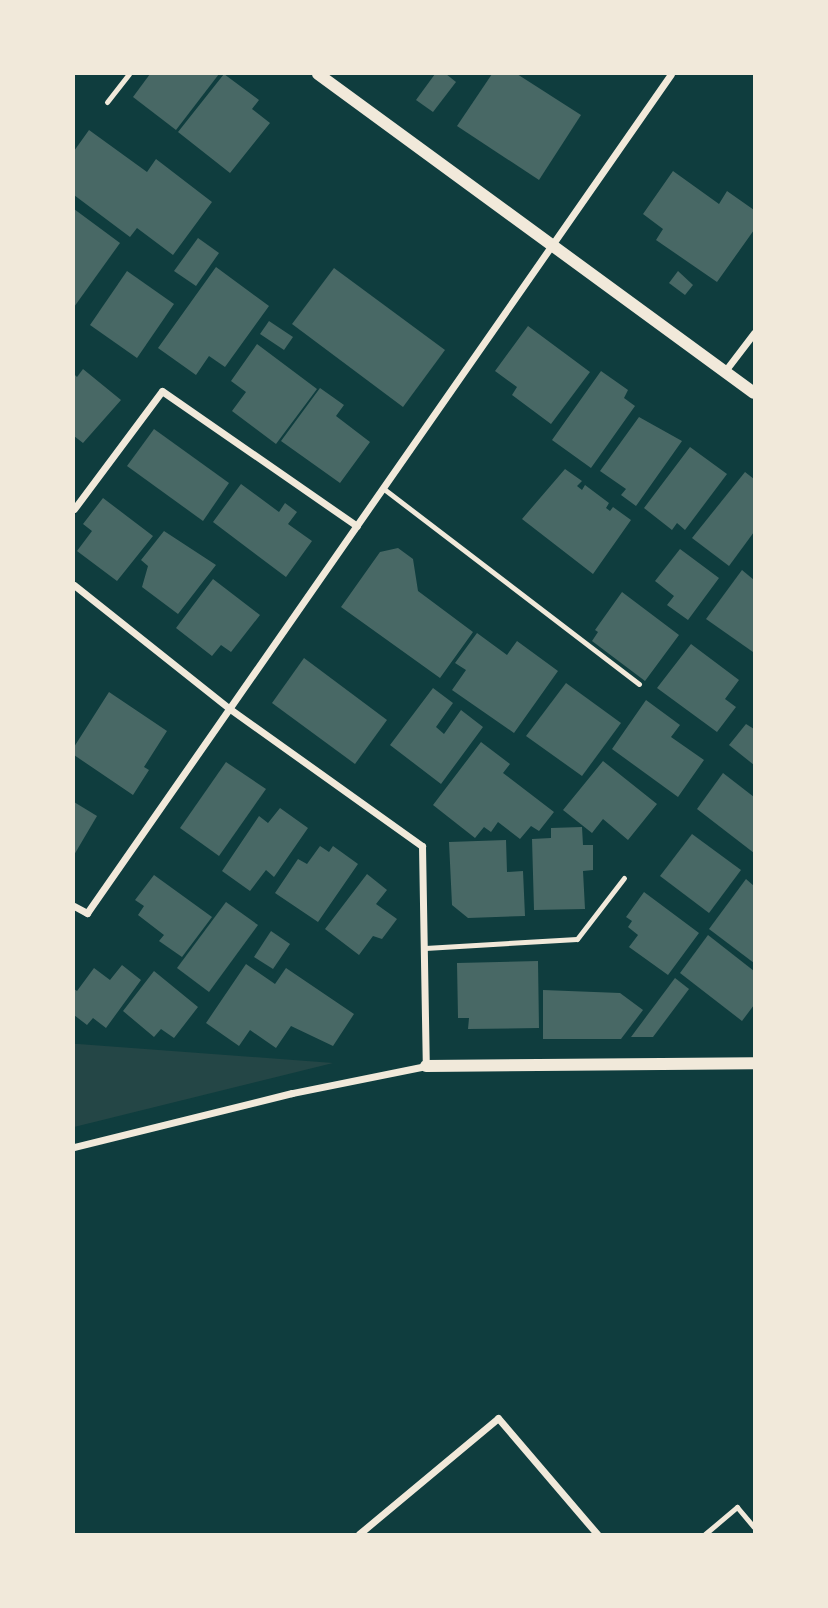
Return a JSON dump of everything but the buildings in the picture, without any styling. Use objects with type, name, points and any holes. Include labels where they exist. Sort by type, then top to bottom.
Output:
[{"type":"street","points":[[318,74],[754,393]]},
{"type":"street","points":[[74,906],[87,913],[671,74]]},
{"type":"street","points":[[725,371],[754,333]]},
{"type":"street","points":[[74,509],[162,391],[357,526]]},
{"type":"street","points":[[74,585],[230,709],[422,846],[426,1066]]},
{"type":"street","points":[[74,1147],[292,1093],[426,1066],[754,1062]]},
{"type":"street","points":[[359,1535],[498,1418],[597,1535]]},
{"type":"lane","points":[[107,102],[129,74]]},
{"type":"lane","points":[[384,489],[639,684]]},
{"type":"lane","points":[[425,948],[577,939],[624,878]]},
{"type":"lane","points":[[705,1535],[737,1507],[754,1527]]},
{"type":"shaded area","points":[[74,1044],[78,1044],[333,1063],[74,1127]]}]
